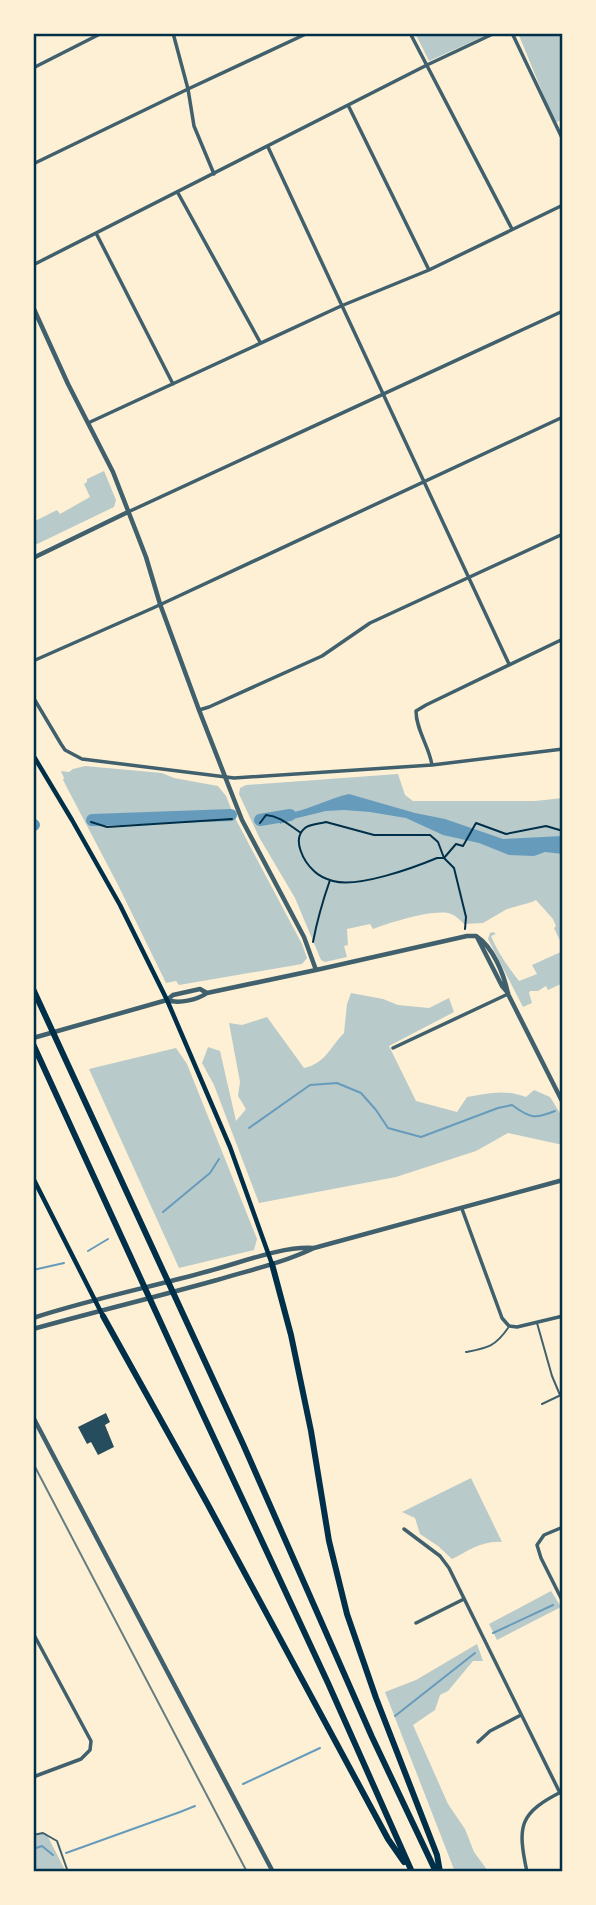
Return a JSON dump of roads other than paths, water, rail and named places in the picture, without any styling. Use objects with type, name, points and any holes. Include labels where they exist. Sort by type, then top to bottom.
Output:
[{"type":"highway","points":[[33,989],[237,1432],[372,1737],[438,1872]]},
{"type":"highway","points":[[33,1044],[328,1683],[411,1872]]},
{"type":"highway","points":[[272,1264],[291,1335],[311,1431],[329,1542],[347,1615],[437,1855],[438,1872]]},
{"type":"highway","points":[[101,1313],[388,1839],[411,1872]]},
{"type":"main road","points":[[33,755],[113,892],[167,1000],[230,1147],[272,1264]]},
{"type":"main road","points":[[33,1178],[101,1313]]},
{"type":"street","points":[[33,68],[102,33]]},
{"type":"street","points":[[173,33],[188,89],[194,126],[214,174]]},
{"type":"street","points":[[33,164],[308,33]]},
{"type":"street","points":[[411,33],[512,229]]},
{"type":"street","points":[[33,265],[495,33]]},
{"type":"street","points":[[512,33],[563,140]]},
{"type":"street","points":[[349,107],[429,270]]},
{"type":"street","points":[[268,147],[509,664]]},
{"type":"street","points":[[178,192],[260,342]]},
{"type":"street","points":[[88,423],[260,342],[429,270],[563,205]]},
{"type":"street","points":[[95,233],[173,384]]},
{"type":"street","points":[[33,307],[113,472],[242,820],[304,937],[316,970]]},
{"type":"street","points":[[33,558],[563,311]]},
{"type":"street","points":[[33,661],[563,417]]},
{"type":"street","points":[[199,710],[322,656],[370,623],[563,534]]},
{"type":"street","points":[[432,765],[416,721],[416,711],[563,639]]},
{"type":"street","points":[[33,697],[65,750],[82,759],[225,778],[432,765],[563,749]]},
{"type":"street","points":[[33,1038],[167,1000],[175,1003],[207,993],[476,936],[563,1103]]},
{"type":"street","points":[[393,1048],[508,994]]},
{"type":"street","points":[[33,1329],[155,1298],[289,1260],[314,1248],[563,1180]]},
{"type":"street","points":[[462,1209],[502,1318],[509,1326],[563,1315]]},
{"type":"street","points":[[33,1318],[269,1255],[302,1247],[314,1248]]},
{"type":"street","points":[[33,1417],[273,1872]]},
{"type":"street","points":[[563,1527],[544,1535],[537,1545],[563,1602]]},
{"type":"street","points":[[404,1529],[440,1556],[449,1568],[561,1792],[537,1806],[523,1824],[521,1845],[527,1872]]},
{"type":"street","points":[[416,1623],[464,1599]]},
{"type":"street","points":[[33,1633],[91,1741],[90,1750],[81,1759],[33,1777]]},
{"type":"street","points":[[478,1742],[490,1731],[521,1715]]},
{"type":"lane","points":[[537,1322],[552,1376],[562,1395],[542,1404]]},
{"type":"lane","points":[[466,1352],[490,1347],[500,1340],[509,1326]]},
{"type":"lane","points":[[33,1835],[43,1833],[57,1841],[68,1872]]},
{"type":"water","points":[[349,794],[445,819],[503,839],[563,836],[563,854],[545,852],[534,856],[509,855],[479,843],[443,835],[406,818],[370,812],[326,811],[280,824],[277,813],[294,812]]},
{"type":"waterway","points":[[92,820],[231,815]]},
{"type":"waterway","points":[[260,820],[290,815]]},
{"type":"waterway","points":[[249,1128],[310,1085],[337,1083],[361,1093],[388,1128],[421,1137],[512,1105],[533,1116],[555,1111]]},
{"type":"waterway","points":[[163,1212],[210,1173],[219,1159]]},
{"type":"waterway","points":[[88,1251],[108,1239]]},
{"type":"waterway","points":[[33,1270],[64,1263]]},
{"type":"waterway","points":[[493,1633],[553,1605]]},
{"type":"waterway","points":[[395,1716],[475,1653]]},
{"type":"waterway","points":[[243,1784],[320,1748]]},
{"type":"waterway","points":[[66,1853],[195,1806]]},
{"type":"waterway","points":[[33,1849],[42,1846],[53,1855]]},
{"type":"railway","points":[[33,1463],[247,1872]]}]
